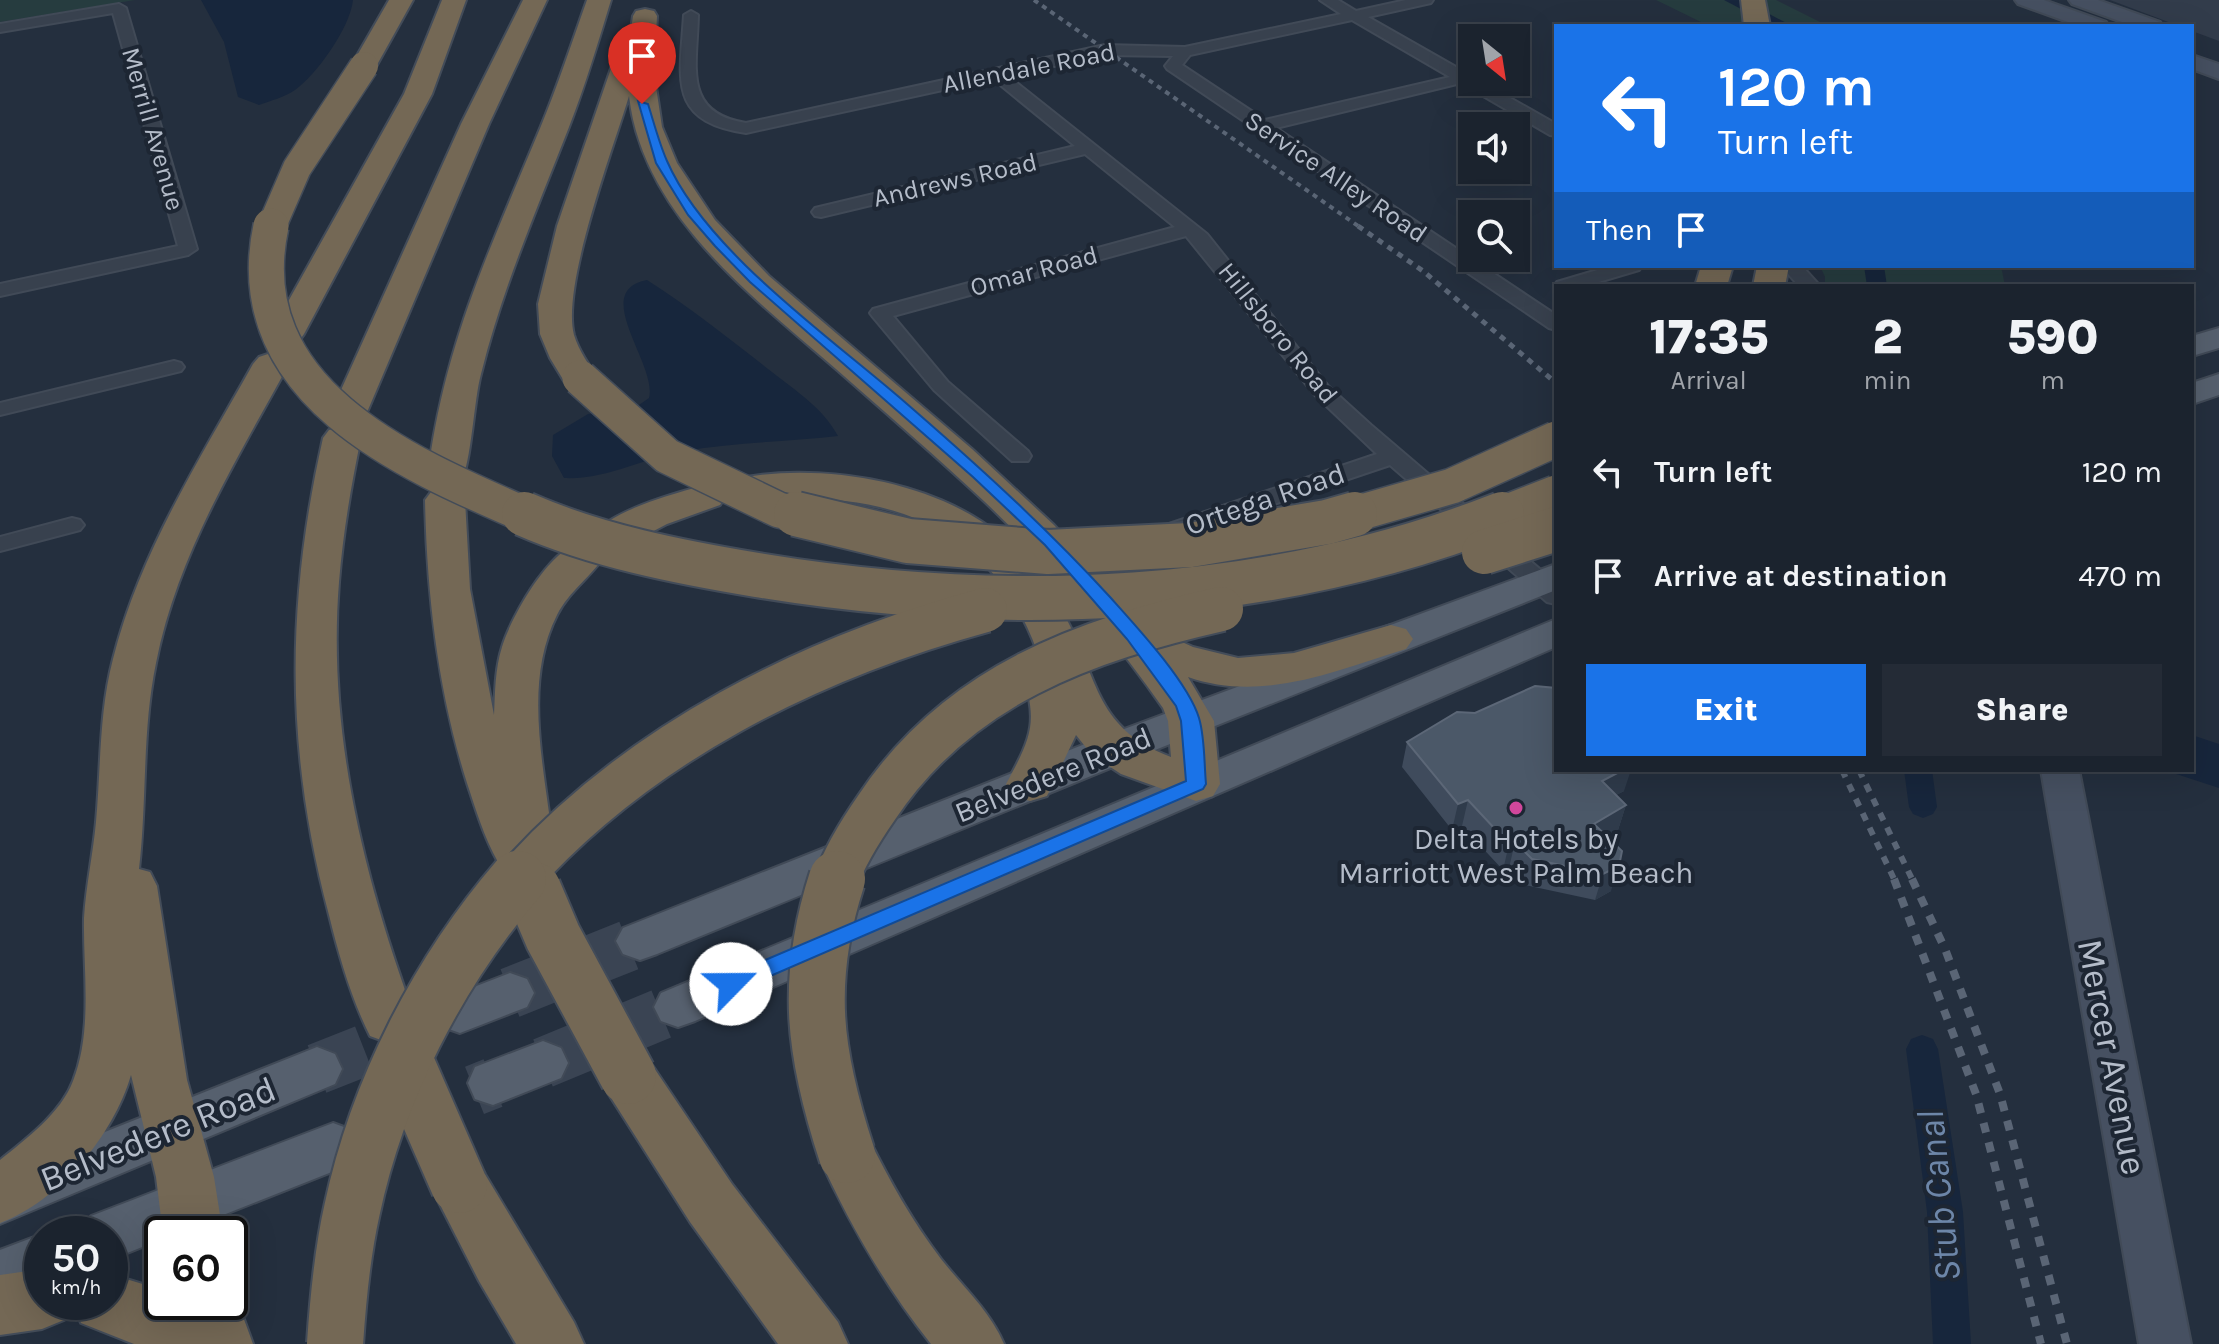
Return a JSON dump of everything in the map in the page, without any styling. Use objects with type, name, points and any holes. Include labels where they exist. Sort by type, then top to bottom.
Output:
[{"type":"highway","points":[[401,0],[364,66],[298,169],[271,227],[265,282],[276,328],[305,374],[338,409],[385,447],[453,486],[546,525],[688,564],[796,582],[954,596],[1092,595],[1241,584],[1343,565],[1469,530],[1554,494]]},
{"type":"highway","points":[[0,1198],[62,1141],[91,1103],[108,1050],[110,914],[120,821],[121,757],[129,692],[149,607],[186,522],[418,94],[454,0]]},
{"type":"highway","points":[[535,0],[475,124],[346,424],[329,494],[318,570],[316,695],[336,840],[361,941],[398,1044],[459,1185],[552,1344]]},
{"type":"highway","points":[[599,0],[556,123],[477,315],[455,400],[446,487],[448,571],[459,656],[479,741],[559,948],[628,1076],[711,1203],[816,1344]]},
{"type":"highway","points":[[1753,0],[1757,24]]},
{"type":"highway","points":[[527,866],[515,687],[528,629],[542,602],[560,578],[599,545],[653,515],[724,493],[788,484],[861,489],[916,503],[944,515],[980,537],[1016,574],[1041,612],[1081,702],[1102,736],[1115,749],[1196,784],[1191,721],[1184,704],[1134,635],[1023,515],[755,280],[693,212],[662,163],[645,118],[639,75],[648,8]]},
{"type":"highway","points":[[648,8],[620,82],[561,270],[555,304],[557,334],[580,378],[604,407],[637,437],[682,468],[736,495],[838,527],[967,548],[1116,549],[1266,533],[1360,514],[1445,489],[1554,440]]},
{"type":"highway","points":[[475,124],[467,95],[493,28]]},
{"type":"highway","points":[[335,1344],[345,1245],[356,1191],[372,1139],[416,1036],[448,978],[499,901],[527,869],[604,799],[681,740],[799,674],[920,628],[1058,594],[1360,537],[1460,507],[1554,468]]},
{"type":"highway","points":[[972,1344],[916,1276],[866,1198],[834,1118],[819,1047],[816,971],[820,939],[834,891],[854,844],[891,785],[934,738],[1011,681],[1097,642],[1191,616],[1478,554],[1554,530]]},
{"type":"highway","points":[[1016,574],[1025,616],[1057,710],[1053,741],[1030,784]]},
{"type":"highway","points":[[1134,635],[1177,659],[1214,671],[1241,675],[1284,670],[1391,639]]},
{"type":"highway","points":[[120,821],[135,902],[159,1080],[170,1128],[180,1154],[192,1216]]},
{"type":"highway","points":[[0,1305],[24,1302]]},
{"type":"highway","points":[[128,1309],[149,1315],[178,1344]]},
{"type":"highway","points":[[214,1320],[221,1344]]},
{"type":"main road","points":[[2194,346],[2219,337]]},
{"type":"main road","points":[[2194,393],[2219,384]]},
{"type":"main road","name":"Belvedere Road","points":[[640,941],[1115,749],[1294,681],[1391,639],[1550,585]]},
{"type":"main road","name":"Belvedere Road","points":[[678,1007],[1554,633]]},
{"type":"main road","points":[[460,1013],[510,993]]},
{"type":"main road","points":[[493,1083],[543,1063]]},
{"type":"main road","name":"Belvedere Road","points":[[0,1198],[317,1069]]},
{"type":"main road","points":[[196,1216],[333,1147]]},
{"type":"main road","points":[[0,1277],[24,1267]]},
{"type":"street","points":[[1327,0],[1458,75]]},
{"type":"street","name":"Allendale Road","points":[[691,15],[690,96],[708,120],[728,127],[746,128],[1114,48],[1185,52],[1426,0]]},
{"type":"street","points":[[2025,0],[2093,24]]},
{"type":"street","points":[[2079,0],[2147,24]]},
{"type":"street","name":"Merrill Avenue","points":[[0,28],[119,8],[188,249],[0,290]]},
{"type":"street","points":[[2194,41],[2219,51]]},
{"type":"street","name":"Service Alley Road","points":[[1185,52],[1173,66],[1554,323]]},
{"type":"street","points":[[2194,62],[2219,72]]},
{"type":"street","name":"Hillsboro Road","points":[[996,74],[1189,229],[1243,290],[1312,380],[1393,456],[1550,585]]},
{"type":"street","points":[[1262,126],[1458,79]]},
{"type":"street","points":[[1495,96],[1554,130]]},
{"type":"street","name":"Andrews Road","points":[[821,212],[1089,148]]},
{"type":"street","name":"Omar Road","points":[[1020,456],[941,386],[880,313],[1189,229]]},
{"type":"street","points":[[1571,284],[1625,268]]},
{"type":"street","points":[[1792,268],[1808,284]]},
{"type":"street","points":[[1520,299],[1554,289]]},
{"type":"street","points":[[0,409],[174,367]]},
{"type":"street","name":"Ortega Road","points":[[1138,542],[1393,456]]},
{"type":"street","points":[[0,544],[72,525]]},
{"type":"street","name":"Mercer Avenue","points":[[2060,772],[2175,1341]]},
{"type":"shaded area","points":[[201,0],[353,0],[339,37],[313,73],[291,92],[259,105],[238,97],[224,42]]},
{"type":"shaded area","points":[[2110,0],[2219,0],[2219,41],[2194,32],[2194,24],[2174,24]]},
{"type":"shaded area","points":[[647,280],[711,324],[800,393],[817,408],[838,436],[703,448],[669,454],[595,476],[564,478],[552,456],[553,435],[588,414],[636,407],[649,398],[649,384],[630,331],[624,298],[631,287]]},
{"type":"shaded area","points":[[2194,736],[2219,744],[2219,788],[2170,772],[2194,772]]},
{"type":"green space","points":[[0,0],[135,0],[0,22]]},
{"type":"green space","points":[[1656,0],[1776,0],[1824,24],[1705,24]]},
{"type":"green space","points":[[1821,268],[2001,268],[2005,284],[1825,284]]},
{"type":"building","name":"Delta Hotels by Marriott West Palm Beach","points":[[1535,686],[1554,688],[1554,772],[1619,772],[1602,781],[1626,805],[1594,824],[1622,851],[1619,866],[1603,874],[1532,859],[1515,842],[1509,844],[1468,800],[1458,804],[1407,742],[1457,712],[1475,713]]},
{"type":"waterway","name":"Stub Canal","points":[[1731,0],[1781,24]]},
{"type":"waterway","name":"Stub Canal","points":[[1874,268],[1877,284]]},
{"type":"waterway","name":"Stub Canal","points":[[1918,772],[1923,807]]},
{"type":"waterway","name":"Stub Canal","points":[[1922,1049],[1945,1212],[1952,1344]]},
{"type":"tunnel","points":[[510,993],[640,941]]},
{"type":"tunnel","points":[[543,1063],[678,1007]]},
{"type":"tunnel","points":[[317,1069],[431,1024]]},
{"type":"tunnel","points":[[403,1119],[493,1083]]},
{"type":"railway","points":[[1034,0],[1361,228]]},
{"type":"railway","points":[[1358,226],[1423,271],[1554,381]]},
{"type":"railway","points":[[1843,772],[1895,881]]},
{"type":"railway","points":[[1860,772],[1913,881]]},
{"type":"railway","points":[[1894,879],[1976,1094],[2041,1344]]},
{"type":"railway","points":[[1912,879],[1945,949],[2000,1094],[2067,1344]]},
{"type":"place","name":"Delta Hotels by Marriott West Palm Beach","points":[[1516,808]]},
{"type":"route","points":[[642,104],[649,133],[662,163],[680,194],[719,244],[755,280],[978,473],[1050,542],[1134,635],[1184,704],[1191,721],[1196,784],[731,984]]}]
